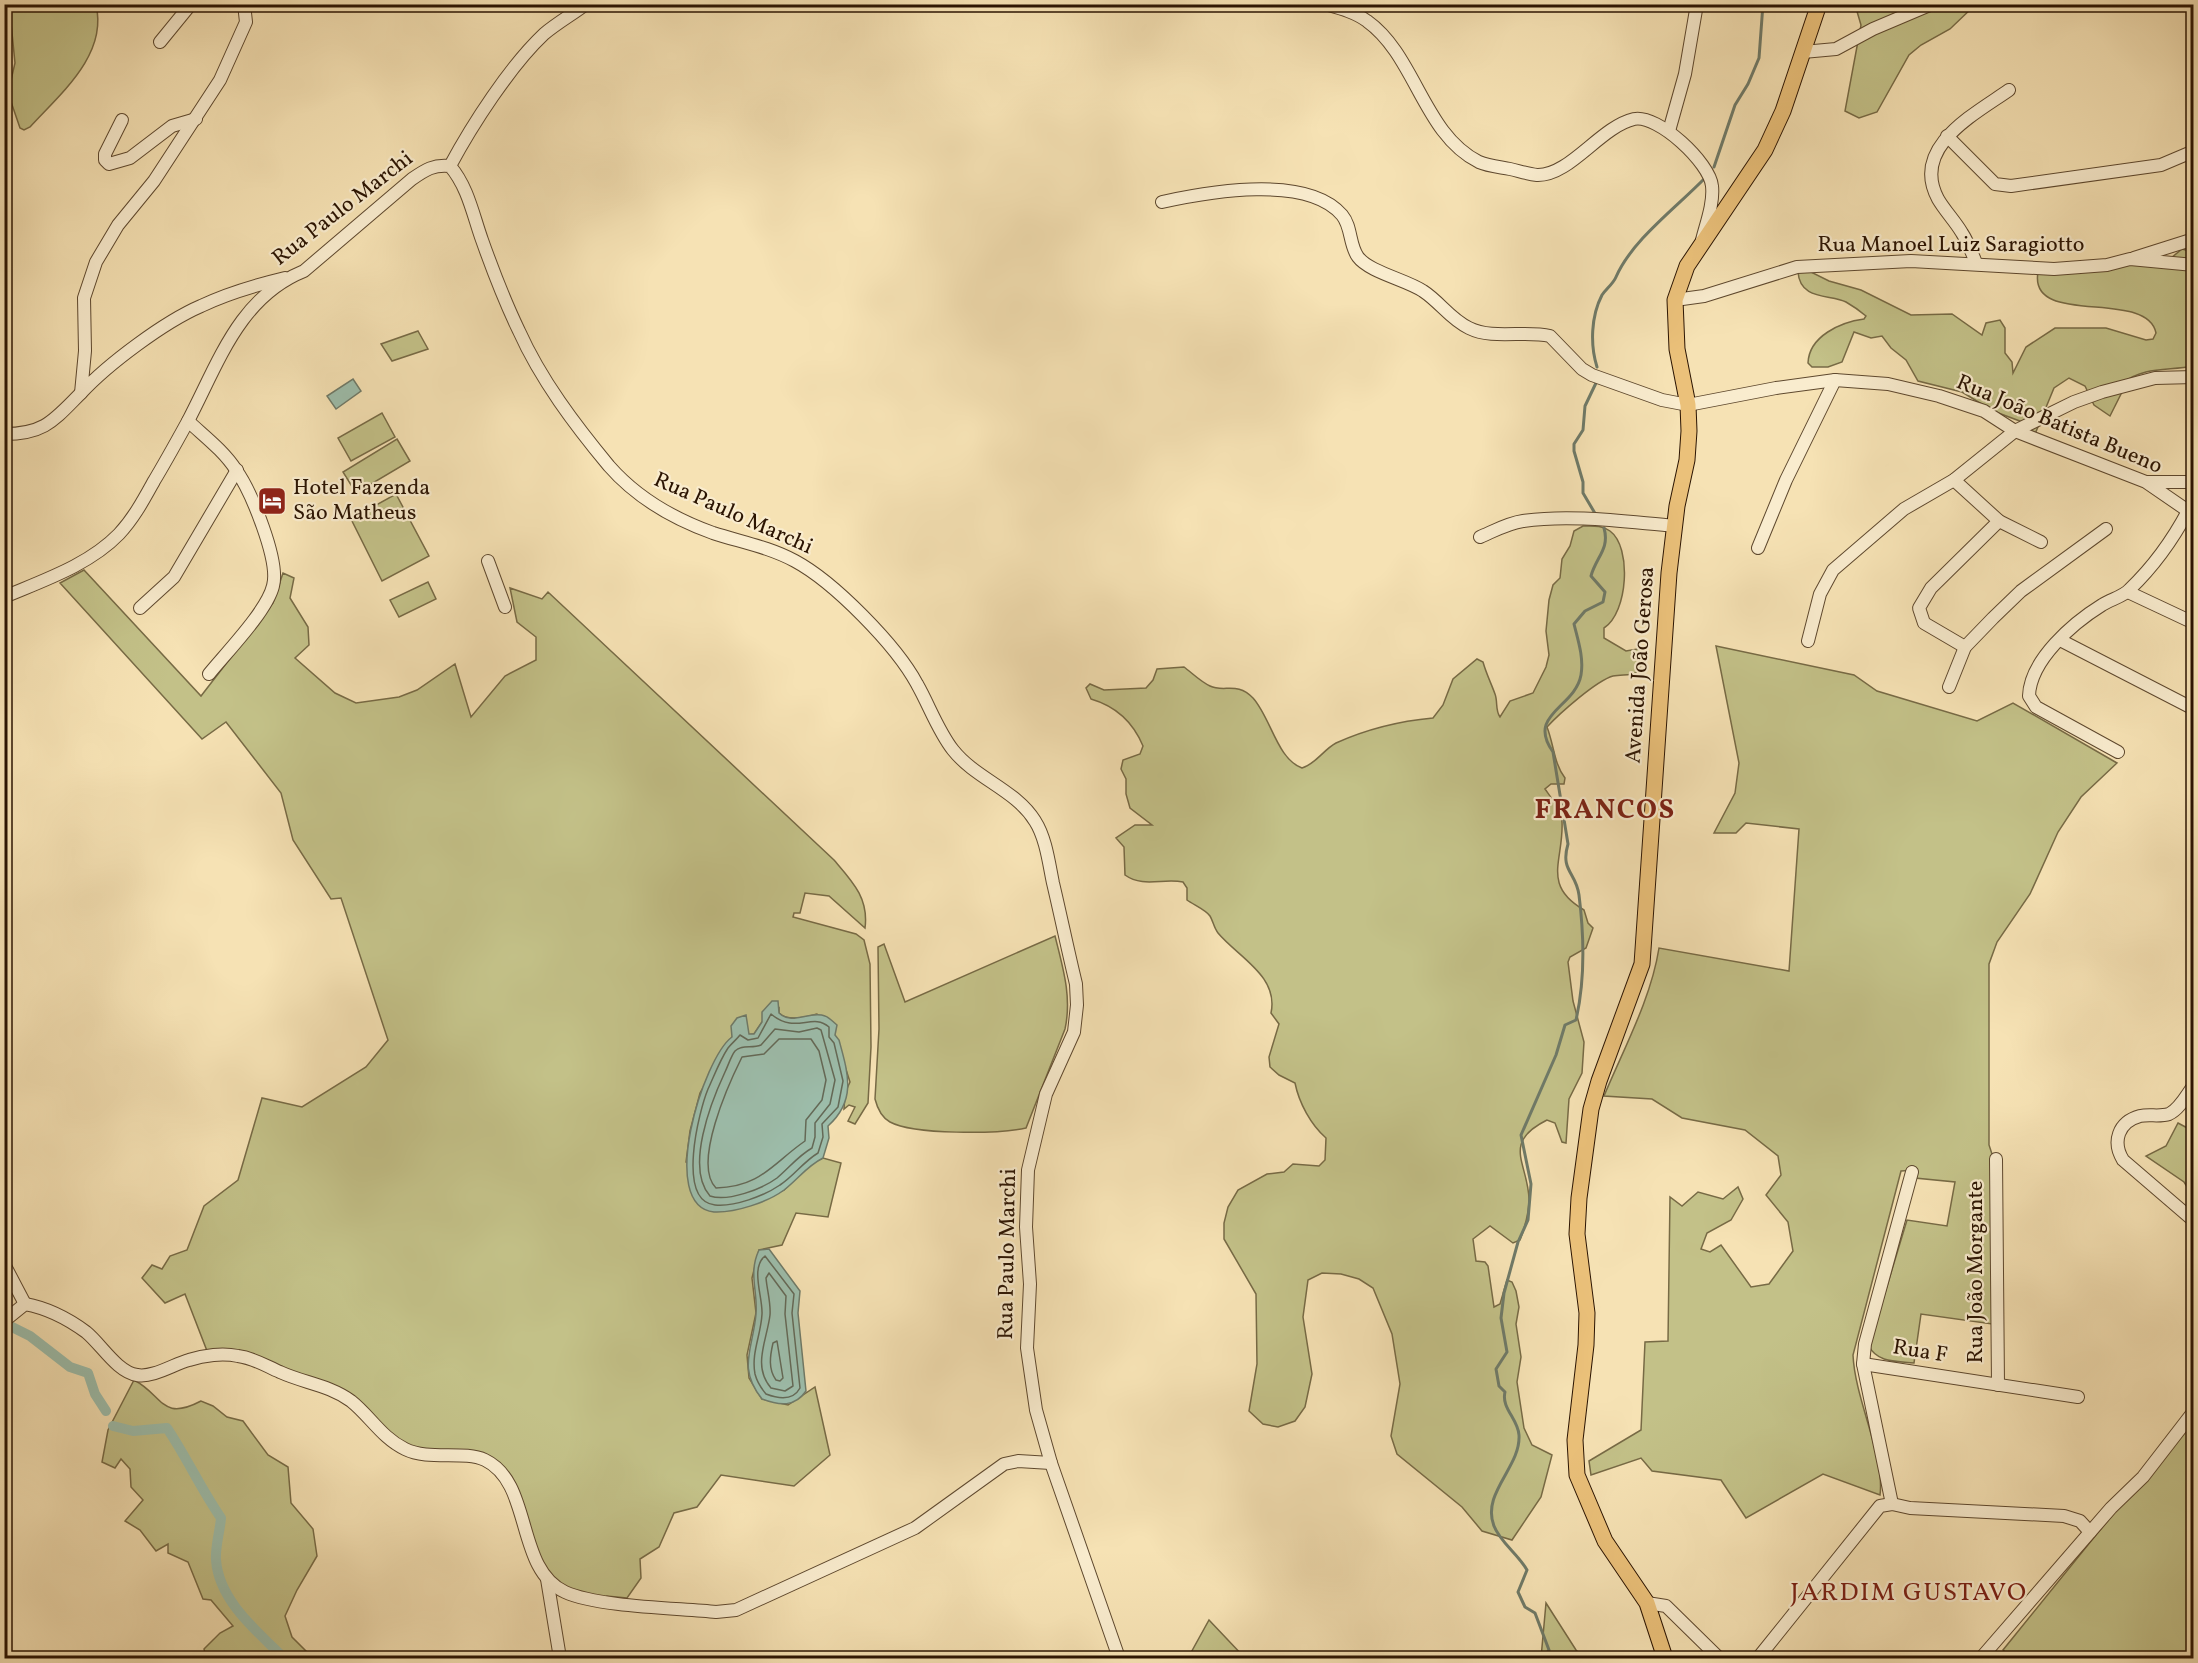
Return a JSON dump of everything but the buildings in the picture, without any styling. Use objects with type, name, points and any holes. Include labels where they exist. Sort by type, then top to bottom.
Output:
[{"type":"main road","name":"Avenida João Gerosa","points":[[1665,1659],[1647,1604],[1605,1541],[1577,1475],[1575,1440],[1586,1345],[1587,1313],[1577,1234],[1591,1109],[1642,964],[1675,525],[1687,460],[1688,405],[1677,349],[1675,300],[1688,266],[1765,150],[1783,111],[1819,4]]},
{"type":"street","points":[[160,42],[191,4]]},
{"type":"street","points":[[81,393],[85,351],[84,298],[96,262],[118,225],[154,181],[177,143],[196,120],[236,47],[246,22],[244,4]]},
{"type":"street","points":[[450,166],[481,114],[536,43],[546,32],[586,4]]},
{"type":"street","points":[[1324,4],[1367,21],[1387,41],[1440,126],[1461,151],[1481,163],[1536,175],[1559,169],[1602,135],[1637,118],[1653,120],[1669,130],[1700,163],[1712,185],[1700,247]]},
{"type":"street","points":[[1669,130],[1685,74],[1697,4]]},
{"type":"street","points":[[1803,52],[1836,49],[1873,29],[1932,4]]},
{"type":"street","points":[[1976,263],[1963,234],[1937,197],[1933,180],[1937,148],[1947,136],[2009,90]]},
{"type":"street","points":[[122,120],[105,154],[105,160],[109,164],[130,158],[172,126],[196,120]]},
{"type":"street","points":[[1947,136],[1995,184],[2011,186],[2161,165],[2193,151]]},
{"type":"street","name":"Rua Paulo Marchi","points":[[4,597],[59,574],[118,535],[139,508],[188,421],[223,348],[240,322],[265,295],[291,276],[304,271],[412,179],[427,169],[440,165],[450,166],[463,184],[489,259],[519,332],[537,365],[585,438],[623,482],[655,506],[688,522],[767,548],[798,562],[836,592],[861,615],[915,681],[952,750],[975,772],[1024,807],[1036,822],[1047,854],[1076,984],[1077,1005],[1074,1032],[1046,1094],[1028,1170],[1026,1227],[1030,1284],[1027,1348],[1036,1410],[1051,1463],[1119,1659]]},
{"type":"street","points":[[1162,202],[1198,194],[1250,189],[1270,190],[1323,200],[1344,217],[1353,246],[1363,262],[1424,291],[1456,321],[1480,332],[1550,336],[1582,369],[1592,375],[1662,400],[1688,405]]},
{"type":"street","points":[[2130,259],[2193,239]]},
{"type":"street","name":"Rua Manoel Luiz Saragiotto","points":[[1675,300],[1704,296],[1797,267],[1911,261],[2054,268],[2107,265],[2130,259],[2193,265]]},
{"type":"street","points":[[4,434],[38,431],[53,420],[93,380],[152,336],[198,306],[243,289],[291,276]]},
{"type":"street","points":[[1808,641],[1820,594],[1833,570],[1904,509],[1954,480],[2015,431],[2074,402],[2102,392],[2155,378],[2193,377]]},
{"type":"street","points":[[1758,548],[1786,480],[1835,380]]},
{"type":"street","name":"Rua João Batista Bueno","points":[[1688,405],[1776,388],[1835,380],[1888,384],[1939,396],[1984,411],[2015,431],[2146,482],[2191,513]]},
{"type":"street","points":[[188,421],[237,471],[259,520],[275,574],[273,587],[265,603],[209,674]]},
{"type":"street","points":[[140,608],[174,577],[237,471]]},
{"type":"street","points":[[1954,480],[1999,521],[2041,542]]},
{"type":"street","points":[[2146,482],[2193,482]]},
{"type":"street","points":[[2118,752],[2036,707],[2029,696],[2034,673],[2060,640],[2102,605],[2128,592],[2161,557],[2191,513]]},
{"type":"street","points":[[1480,537],[1501,527],[1522,521],[1577,520],[1675,525]]},
{"type":"street","points":[[1965,647],[1924,623],[1919,608],[1931,588],[1999,521]]},
{"type":"street","points":[[1949,687],[1965,647],[2020,591],[2106,529]]},
{"type":"street","points":[[488,561],[505,607]]},
{"type":"street","points":[[2128,592],[2193,623]]},
{"type":"street","points":[[2060,640],[2193,709]]},
{"type":"street","points":[[2193,1084],[2169,1114],[2142,1116],[2131,1120],[2124,1125],[2116,1141],[2116,1149],[2122,1160],[2193,1221]]},
{"type":"street","name":"Rua João Morgante","points":[[1996,1159],[1998,1385]]},
{"type":"street","points":[[1892,1504],[1863,1364],[1865,1344],[1912,1172]]},
{"type":"street","points":[[4,1264],[25,1304],[43,1308],[86,1333],[130,1373],[139,1376],[191,1359],[216,1355],[238,1356],[336,1392],[352,1403],[392,1442],[407,1450],[428,1455],[484,1459],[495,1467],[508,1485],[536,1561],[547,1579],[563,1591],[584,1599],[716,1612],[736,1610],[915,1528],[1004,1464],[1018,1461],[1051,1463]]},
{"type":"street","points":[[4,1322],[25,1304]]},
{"type":"street","name":"Rua F","points":[[1863,1364],[2078,1397]]},
{"type":"street","points":[[1981,1659],[2090,1532],[2143,1477],[2193,1411]]},
{"type":"street","points":[[1758,1659],[1880,1506],[1892,1504],[1910,1508],[2064,1516],[2080,1521],[2090,1532]]},
{"type":"street","points":[[547,1579],[560,1659]]},
{"type":"street","points":[[1647,1604],[1666,1606],[1719,1659]]},
{"type":"shaded area","points":[[12,5],[96,5],[98,23],[95,41],[79,72],[30,127],[24,130],[20,128],[8,93],[15,63],[10,13]]},
{"type":"shaded area","points":[[1825,5],[1975,5],[1950,29],[1921,45],[1909,55],[1877,112],[1859,118],[1845,111],[1861,25],[1856,8]]},
{"type":"shaded area","points":[[2182,249],[2193,252],[2193,366],[2148,371],[2131,378],[2123,383],[2122,392],[2110,416],[2094,405],[2085,386],[2069,378],[2054,388],[2035,434],[2025,423],[1993,411],[1962,392],[1918,381],[1906,360],[1891,348],[1882,336],[1871,338],[1854,332],[1842,362],[1828,367],[1812,367],[1808,363],[1810,353],[1820,338],[1836,327],[1864,319],[1866,316],[1846,302],[1810,292],[1804,288],[1798,272],[1807,270],[1829,281],[1861,290],[1911,315],[1952,314],[1982,335],[1986,323],[2000,320],[2005,328],[2005,353],[2012,362],[2013,373],[2026,347],[2055,328],[2106,328],[2146,340],[2153,339],[2156,333],[2148,320],[2132,312],[2069,304],[2051,299],[2040,289],[2038,272],[2171,258]]},
{"type":"shaded area","points":[[418,331],[428,349],[392,361],[381,344]]},
{"type":"shaded area","points":[[382,413],[395,437],[351,461],[338,438]]},
{"type":"shaded area","points":[[397,439],[410,461],[356,493],[343,472]]},
{"type":"shaded area","points":[[396,494],[429,556],[382,581],[351,519]]},
{"type":"shaded area","points":[[1583,526],[1607,529],[1617,539],[1622,551],[1624,580],[1622,595],[1612,620],[1604,628],[1604,638],[1626,651],[1643,648],[1647,657],[1636,673],[1613,676],[1597,684],[1547,727],[1556,760],[1565,778],[1564,784],[1551,784],[1545,789],[1558,809],[1562,822],[1559,881],[1571,901],[1584,910],[1588,923],[1593,928],[1586,948],[1570,957],[1568,962],[1573,1001],[1584,1042],[1582,1073],[1569,1099],[1566,1143],[1562,1142],[1555,1123],[1547,1120],[1525,1137],[1520,1155],[1528,1186],[1529,1204],[1520,1240],[1513,1243],[1490,1226],[1473,1239],[1476,1261],[1485,1262],[1488,1266],[1494,1307],[1500,1304],[1507,1280],[1512,1282],[1516,1291],[1519,1307],[1516,1324],[1521,1357],[1517,1382],[1524,1428],[1532,1445],[1552,1455],[1541,1497],[1512,1540],[1482,1531],[1462,1507],[1397,1454],[1391,1436],[1400,1384],[1392,1334],[1373,1288],[1359,1279],[1341,1274],[1322,1273],[1308,1280],[1303,1317],[1312,1374],[1305,1407],[1295,1421],[1278,1427],[1263,1424],[1249,1411],[1257,1364],[1256,1294],[1224,1239],[1224,1223],[1228,1207],[1238,1190],[1267,1174],[1284,1172],[1293,1164],[1319,1166],[1325,1160],[1326,1138],[1306,1113],[1295,1083],[1279,1075],[1270,1067],[1269,1057],[1279,1024],[1271,1013],[1272,1000],[1263,978],[1218,933],[1208,914],[1187,900],[1187,888],[1183,882],[1146,882],[1125,875],[1124,847],[1116,838],[1135,825],[1152,825],[1130,808],[1126,794],[1126,779],[1121,769],[1123,760],[1140,754],[1143,746],[1128,722],[1108,706],[1091,699],[1086,688],[1090,684],[1104,690],[1146,688],[1153,680],[1157,669],[1184,667],[1210,686],[1242,690],[1253,698],[1286,756],[1302,768],[1331,746],[1348,738],[1384,726],[1433,718],[1443,705],[1453,679],[1477,659],[1483,662],[1495,694],[1500,717],[1510,701],[1533,693],[1546,667],[1549,655],[1546,631],[1549,600],[1553,585],[1560,578],[1562,559],[1570,546],[1574,531]]},
{"type":"shaded area","points":[[84,570],[201,696],[273,603],[283,573],[294,578],[290,598],[308,627],[309,645],[295,658],[335,693],[356,703],[399,697],[417,690],[455,664],[471,717],[505,676],[536,660],[536,637],[517,622],[510,588],[542,599],[548,592],[834,860],[858,891],[866,917],[865,928],[829,896],[805,893],[800,913],[794,913],[793,917],[856,934],[864,940],[870,964],[871,1047],[868,1103],[855,1124],[848,1121],[855,1107],[849,1105],[844,1109],[845,1093],[850,1082],[835,1035],[817,1014],[797,1018],[787,1017],[779,1013],[779,1008],[762,1022],[754,1034],[732,1037],[700,1093],[690,1131],[686,1162],[762,1200],[784,1190],[810,1164],[823,1158],[841,1163],[828,1217],[796,1213],[782,1245],[759,1250],[752,1278],[756,1313],[747,1355],[749,1378],[762,1399],[788,1405],[815,1387],[830,1455],[794,1486],[721,1475],[697,1507],[674,1513],[659,1547],[640,1559],[641,1578],[627,1598],[607,1596],[607,1601],[584,1599],[547,1579],[516,1500],[484,1459],[407,1450],[352,1403],[257,1361],[209,1356],[185,1294],[165,1303],[142,1278],[152,1265],[162,1269],[170,1256],[187,1250],[204,1206],[238,1180],[262,1098],[302,1107],[366,1067],[388,1040],[341,898],[331,899],[293,840],[281,793],[226,722],[202,739],[60,583]]},
{"type":"shaded area","points":[[428,582],[436,599],[399,617],[390,600]]},
{"type":"shaded area","points":[[1716,646],[1854,675],[1877,691],[1977,721],[2013,703],[2117,763],[2081,797],[2058,832],[2030,894],[1997,942],[1989,964],[1989,1145],[1994,1160],[1992,1324],[1921,1314],[1914,1363],[1877,1356],[1869,1346],[1907,1220],[1947,1226],[1955,1182],[1915,1178],[1916,1170],[1901,1171],[1853,1355],[1859,1390],[1878,1463],[1880,1495],[1823,1474],[1746,1518],[1721,1480],[1652,1471],[1641,1458],[1591,1475],[1589,1461],[1641,1430],[1645,1342],[1668,1341],[1670,1197],[1682,1206],[1698,1192],[1723,1199],[1738,1187],[1743,1199],[1731,1220],[1707,1233],[1701,1249],[1710,1252],[1721,1245],[1751,1287],[1769,1284],[1793,1251],[1788,1222],[1766,1195],[1781,1175],[1778,1156],[1745,1130],[1682,1118],[1652,1099],[1604,1096],[1643,1005],[1659,948],[1789,971],[1799,829],[1746,823],[1736,833],[1714,833],[1735,793],[1739,763]]},
{"type":"shaded area","points":[[1055,936],[1066,982],[1067,1017],[1065,1029],[1026,1128],[977,1132],[936,1131],[902,1126],[884,1117],[875,1099],[879,1029],[878,947],[884,944],[905,1002]]},
{"type":"shaded area","points":[[2178,1123],[2193,1131],[2193,1196],[2184,1182],[2146,1156],[2166,1146]]},
{"type":"shaded area","points":[[134,1380],[170,1408],[188,1407],[201,1401],[213,1406],[227,1417],[243,1421],[268,1455],[288,1467],[291,1503],[313,1529],[317,1556],[285,1616],[292,1637],[313,1658],[206,1658],[204,1649],[220,1633],[233,1626],[211,1600],[203,1599],[188,1562],[168,1553],[168,1544],[156,1551],[140,1530],[125,1521],[143,1500],[131,1487],[130,1469],[121,1459],[115,1468],[102,1462],[108,1430]]},
{"type":"shaded area","points":[[2193,1415],[2193,1658],[2012,1658],[2003,1650]]},
{"type":"shaded area","points":[[1546,1603],[1576,1650],[1584,1658],[1541,1658]]},
{"type":"shaded area","points":[[1209,1620],[1245,1658],[1188,1658]]},
{"type":"water","points":[[353,379],[361,391],[336,409],[327,396]]},
{"type":"water","points":[[772,1001],[778,1001],[779,1013],[784,1017],[819,1015],[828,1017],[837,1025],[835,1035],[839,1040],[845,1064],[847,1096],[837,1116],[828,1126],[829,1138],[823,1158],[784,1190],[769,1199],[741,1209],[714,1212],[697,1204],[689,1185],[687,1160],[691,1130],[699,1100],[709,1072],[721,1050],[732,1037],[731,1026],[737,1018],[746,1015],[749,1034],[754,1034],[762,1022],[762,1012]]},
{"type":"water","points":[[769,1249],[800,1291],[798,1313],[806,1391],[797,1400],[787,1404],[762,1399],[754,1388],[748,1368],[756,1314],[754,1266],[759,1250]]},
{"type":"waterway","points":[[1714,167],[1735,105],[1748,84],[1759,58],[1763,4]]},
{"type":"waterway","points":[[1597,367],[1593,349],[1593,331],[1598,303],[1602,295],[1644,237],[1705,178]]},
{"type":"waterway","points":[[1596,383],[1585,406],[1583,430],[1574,444],[1583,482],[1583,493],[1596,515]]},
{"type":"waterway","points":[[1543,1658],[1549,1650],[1535,1613],[1525,1607],[1518,1592],[1527,1570],[1497,1532],[1491,1514],[1497,1491],[1518,1447],[1519,1435],[1505,1403],[1505,1392],[1499,1386],[1496,1369],[1507,1352],[1501,1318],[1504,1293],[1518,1242],[1528,1220],[1531,1184],[1521,1135],[1556,1055],[1565,1025],[1576,1020],[1581,990],[1583,942],[1579,895],[1567,866],[1568,844],[1553,752],[1546,739],[1545,729],[1548,720],[1577,686],[1581,675],[1581,656],[1574,624],[1585,611],[1603,602],[1605,592],[1591,576],[1604,547],[1604,528]]},
{"type":"waterway","points":[[6,1324],[30,1336],[70,1367],[88,1373],[95,1394],[106,1411]]},
{"type":"waterway","points":[[113,1426],[133,1431],[167,1428],[221,1518],[216,1560],[224,1589],[251,1626],[284,1658]]},
{"type":"place","name":"Hotel Fazenda São Matheus","points":[[272,501]]},
{"type":"district","name":"FRANCOS","points":[[1605,810]]},
{"type":"district","name":"JARDIM GUSTAVO","points":[[1909,1593]]}]
